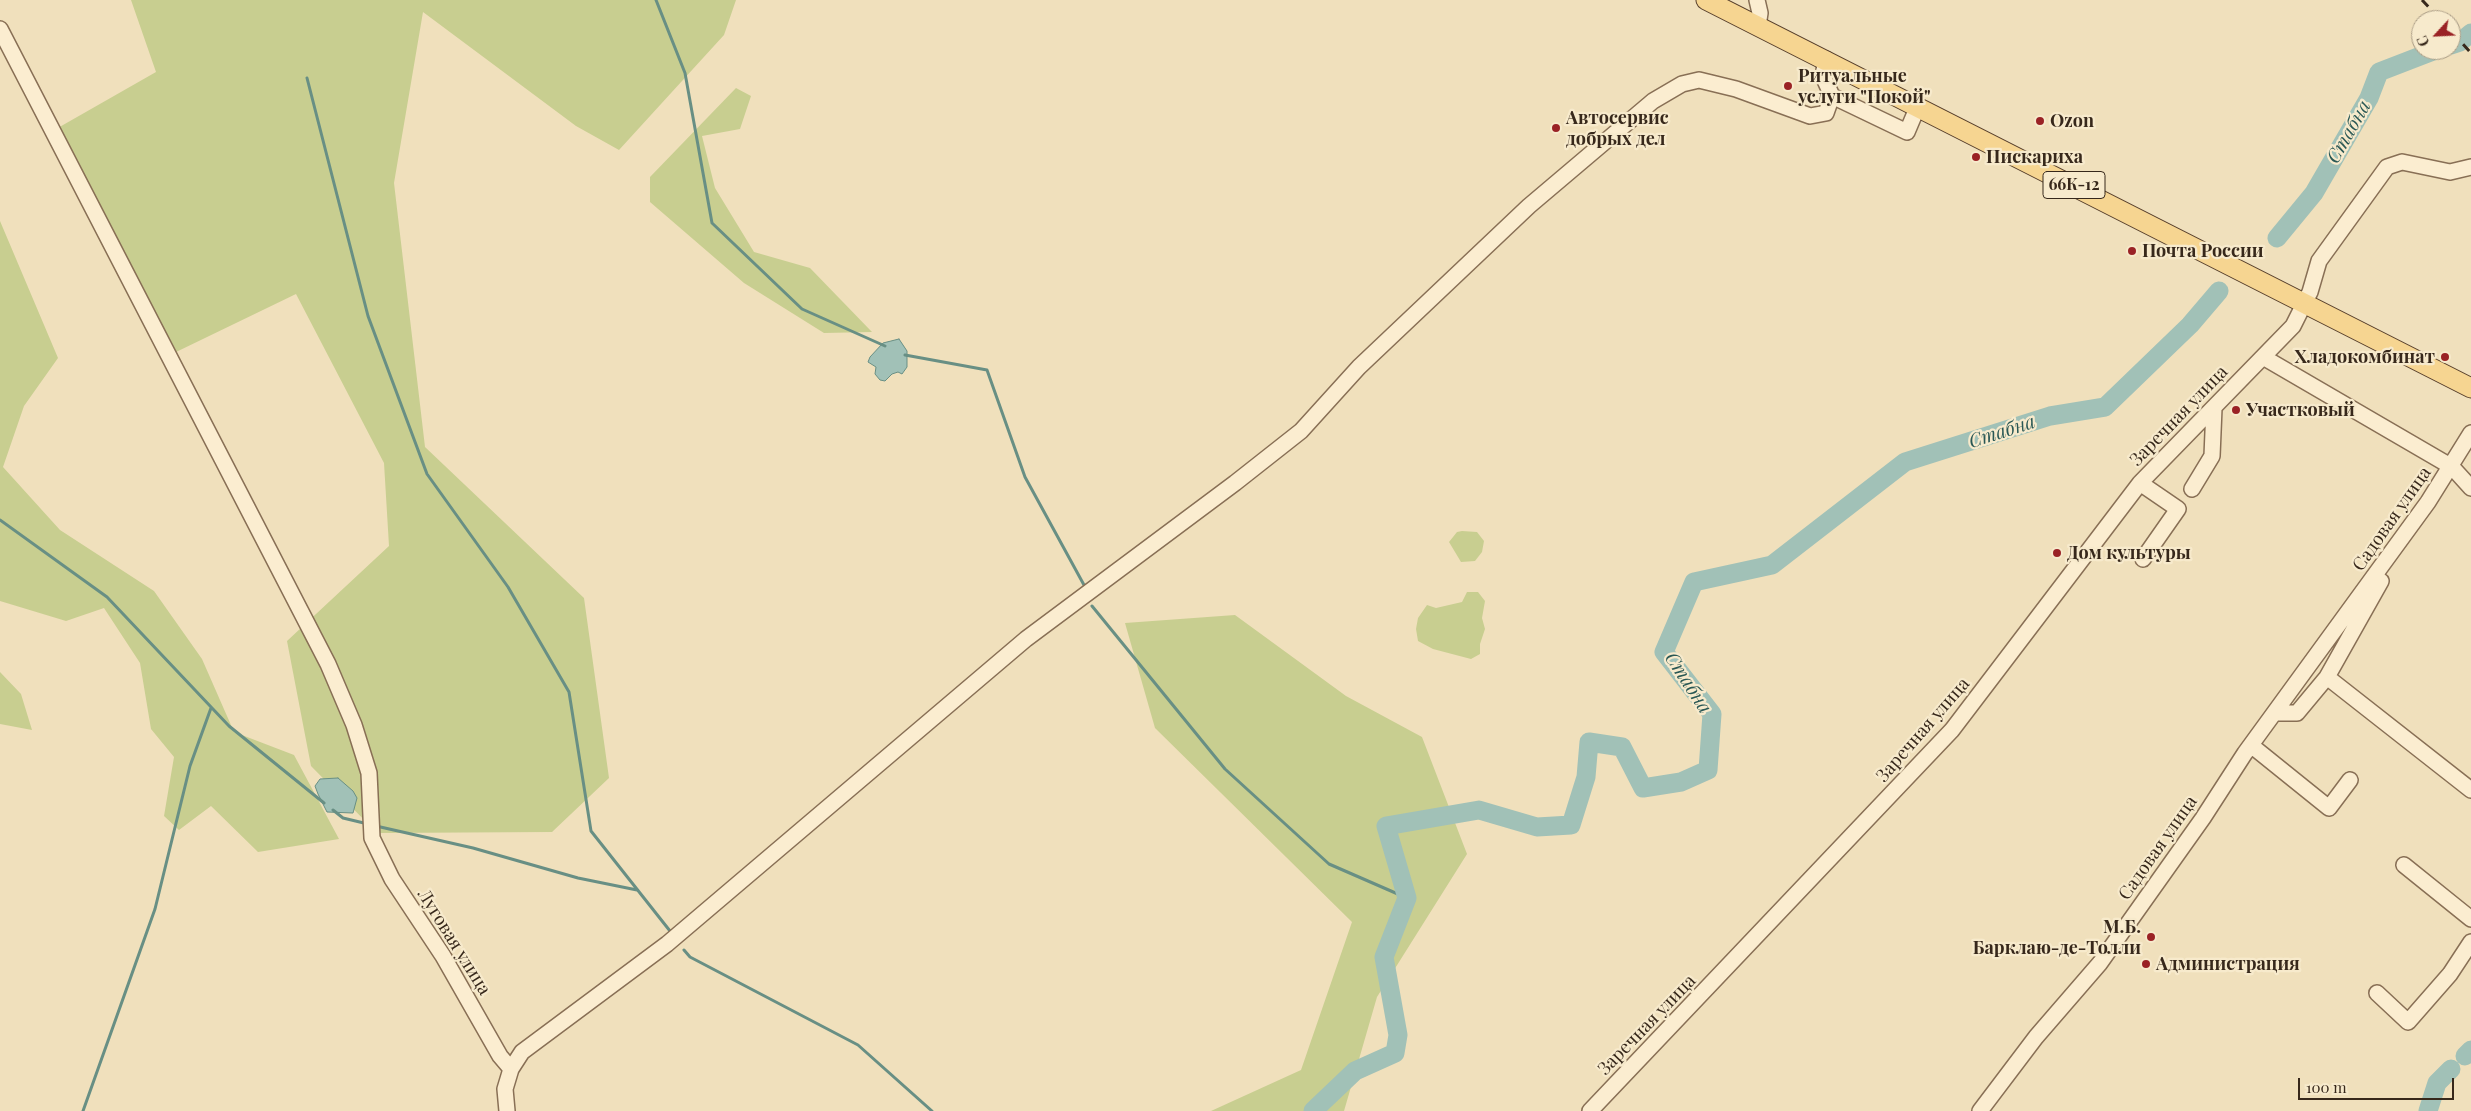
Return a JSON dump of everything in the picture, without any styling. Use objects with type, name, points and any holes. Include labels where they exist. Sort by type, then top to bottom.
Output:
[{"type":"main road","name":"66К-12","points":[[1706,0],[1826,59],[2155,226],[2297,301],[2471,388]]},
{"type":"street","points":[[1757,0],[1760,13],[1758,26]]},
{"type":"street","name":"Луговая улица","points":[[0,29],[328,664],[354,725],[369,773],[372,838],[392,879],[443,956],[500,1056],[510,1069]]},
{"type":"street","points":[[1826,59],[1823,76],[1832,96],[1907,132],[1918,106]]},
{"type":"street","points":[[507,1111],[505,1088],[510,1069],[522,1052],[667,944],[1026,638],[1235,483],[1301,431],[1359,367],[1507,226],[1653,100],[1682,84],[1699,80],[1736,89],[1810,116],[1826,113],[1832,96]]},
{"type":"street","name":"Заречная улица","points":[[1590,1111],[1952,730],[2140,483],[2293,326],[2297,301],[2319,261],[2386,167],[2402,162],[2450,172],[2471,167]]},
{"type":"street","points":[[2263,357],[2452,467],[2471,488]]},
{"type":"street","points":[[2192,489],[2212,456],[2214,408]]},
{"type":"street","name":"Садовая улица","points":[[1980,1111],[2036,1037],[2100,963],[2203,818],[2245,753],[2386,561],[2452,467],[2471,433]]},
{"type":"street","points":[[2140,483],[2178,509],[2143,559]]},
{"type":"street","points":[[2275,713],[2297,713],[2327,677],[2384,576],[2386,561]]},
{"type":"street","points":[[2327,677],[2471,790]]},
{"type":"street","points":[[2252,746],[2329,808],[2350,780]]},
{"type":"street","points":[[2404,865],[2471,919]]},
{"type":"street","points":[[2377,993],[2408,1022],[2450,974],[2471,942]]},
{"type":"green space","points":[[131,0],[736,0],[724,35],[619,150],[576,126],[423,12],[394,183],[425,447],[584,598],[609,778],[552,832],[377,833],[311,766],[287,641],[389,546],[384,463],[296,294],[174,353],[56,129],[156,72]]},
{"type":"green space","points":[[736,88],[751,96],[740,129],[702,136],[715,188],[754,252],[810,268],[872,332],[824,333],[744,283],[650,202],[650,177]]},
{"type":"green space","points":[[0,221],[58,358],[24,406],[3,467],[60,530],[154,591],[202,659],[234,732],[294,755],[339,839],[258,852],[211,806],[179,830],[164,816],[174,757],[151,729],[140,663],[104,608],[66,621],[0,601]]},
{"type":"green space","points":[[1457,532],[1477,532],[1484,541],[1482,552],[1475,561],[1461,562],[1449,542]]},
{"type":"green space","points":[[1467,592],[1478,592],[1485,601],[1482,618],[1485,629],[1480,644],[1480,654],[1471,659],[1433,649],[1418,641],[1416,629],[1418,618],[1427,605],[1436,608],[1462,602]]},
{"type":"green space","points":[[1235,615],[1346,696],[1422,737],[1467,854],[1377,997],[1344,1111],[1211,1111],[1301,1070],[1352,922],[1155,728],[1125,623]]},
{"type":"green space","points":[[0,672],[21,694],[32,730],[0,724]]},
{"type":"water","points":[[899,339],[907,351],[907,367],[902,374],[898,372],[892,374],[885,381],[880,380],[875,374],[876,367],[868,362],[870,357],[883,343]]},
{"type":"water","points":[[338,778],[353,791],[357,798],[353,813],[327,812],[318,794],[315,786],[320,779]]},
{"type":"waterway","points":[[656,0],[685,73],[712,223],[802,309],[885,346]]},
{"type":"waterway","name":"Стабна","points":[[2461,41],[2471,33]]},
{"type":"waterway","name":"Стабна","points":[[2277,238],[2314,193],[2369,98],[2379,72],[2411,60]]},
{"type":"waterway","points":[[307,78],[368,316],[427,474],[508,587],[569,692],[591,831],[670,931]]},
{"type":"waterway","name":"Стабна","points":[[1313,1111],[1355,1071],[1395,1053],[1398,1035],[1384,957],[1407,898],[1386,826],[1479,810],[1537,827],[1571,825],[1586,777],[1589,742],[1622,747],[1643,788],[1681,782],[1708,770],[1712,714],[1664,652],[1694,582],[1772,565],[1905,462],[2050,416],[2105,407],[2190,325],[2219,291]]},
{"type":"waterway","points":[[905,355],[987,370],[1025,477],[1084,585]]},
{"type":"waterway","points":[[0,520],[107,597],[229,726],[324,803]]},
{"type":"waterway","points":[[1092,606],[1225,769],[1329,864],[1407,898]]},
{"type":"waterway","points":[[83,1111],[155,909],[190,766],[211,708]]},
{"type":"waterway","points":[[333,810],[343,818],[368,824]]},
{"type":"waterway","points":[[376,826],[473,848],[578,878],[637,890]]},
{"type":"waterway","points":[[684,950],[690,957],[858,1045],[932,1111]]},
{"type":"waterway","name":"Пискариха","points":[[2465,1056],[2471,1050]]},
{"type":"waterway","name":"Пискариха","points":[[2428,1111],[2437,1083],[2451,1069]]},
{"type":"railway","points":[[2422,0],[2432,10]]},
{"type":"railway","points":[[2461,42],[2471,53]]},
{"type":"place","name":"Ритуальные услуги \"Покой\"","points":[[1788,86]]},
{"type":"place","name":"Ozon","points":[[2040,121]]},
{"type":"place","name":"Автосервис добрых дел","points":[[1556,128]]},
{"type":"place","name":"Пискариха","points":[[1976,157]]},
{"type":"place","name":"Почта России","points":[[2132,251]]},
{"type":"place","name":"Хладокомбинат","points":[[2445,357]]},
{"type":"place","name":"Участковый","points":[[2236,410]]},
{"type":"place","name":"Дом культуры","points":[[2057,553]]},
{"type":"place","name":"М.Б. Барклаю-де-Толли","points":[[2151,937]]},
{"type":"place","name":"Администрация","points":[[2146,964]]}]
